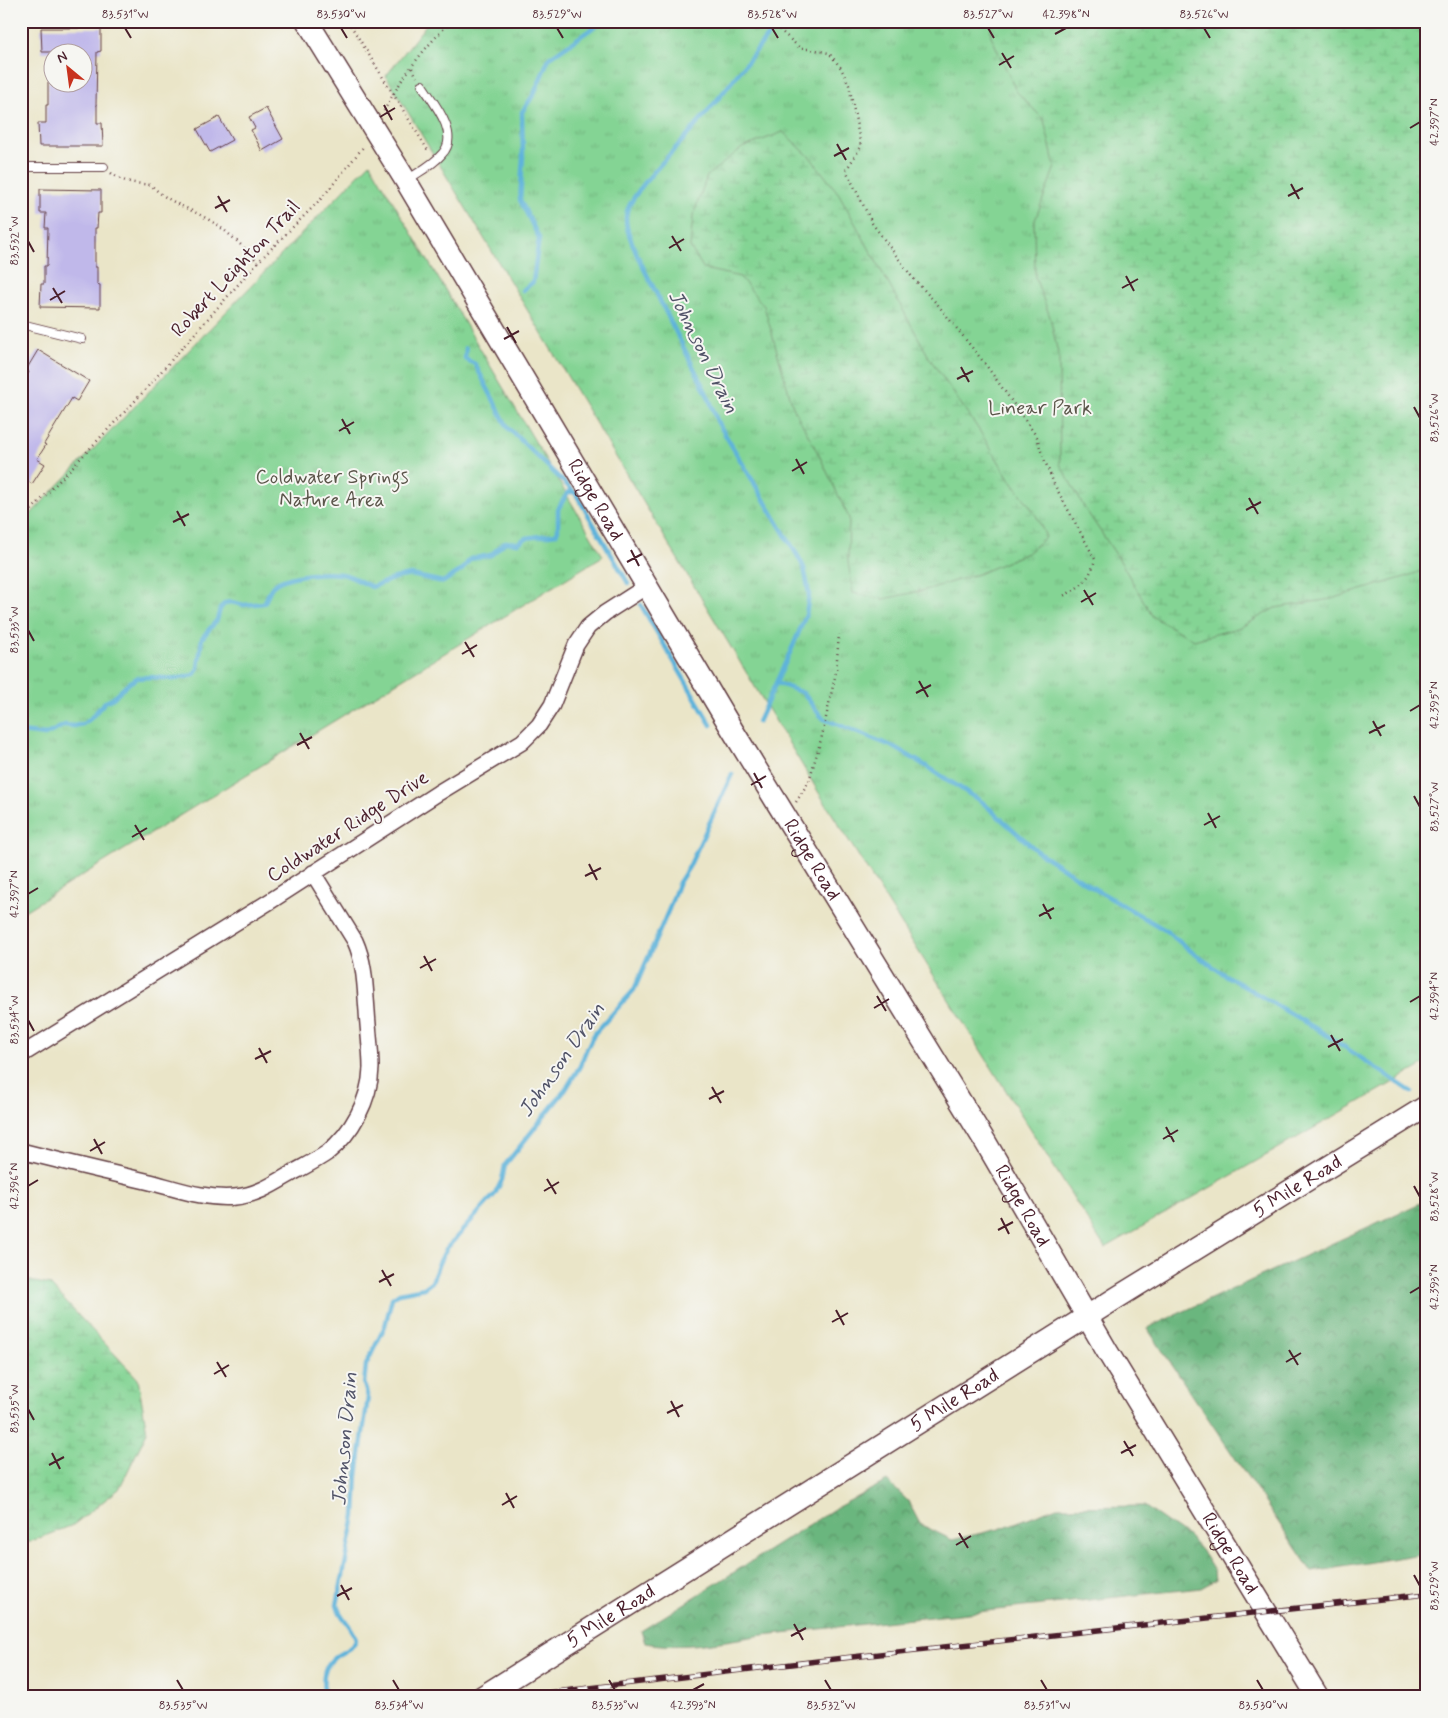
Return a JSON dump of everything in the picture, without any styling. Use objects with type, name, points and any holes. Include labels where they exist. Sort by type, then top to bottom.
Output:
[{"type":"street","name":"Ridge Road","points":[[307,21],[406,181],[786,818],[986,1143],[1088,1317],[1318,1697]]},
{"type":"street","name":"Coldwater Ridge Drive","points":[[21,1055],[272,900],[438,793],[522,742],[539,725],[552,705],[576,645],[588,627],[605,613],[647,586]]},
{"type":"street","points":[[21,1151],[195,1193],[234,1197],[255,1193],[266,1188],[317,1159],[335,1145],[356,1119],[368,1089],[371,1068],[365,989],[359,950],[313,873]]},
{"type":"street","name":"5 Mile Road","points":[[482,1697],[1118,1297],[1427,1106]]},
{"type":"lane","points":[[406,181],[444,153],[449,141],[448,126],[422,85]]},
{"type":"lane","points":[[21,167],[104,167]]},
{"type":"lane","points":[[21,324],[82,339]]},
{"type":"path","points":[[348,21],[434,161]]},
{"type":"path","name":"Robert Leighton Trail","points":[[21,521],[129,407],[258,262],[322,198],[364,145],[392,95],[437,35],[452,21]]},
{"type":"path","points":[[774,21],[782,32],[801,48],[829,53],[841,68],[849,85],[861,147],[846,170],[872,223],[912,277],[938,305],[986,365],[1037,437],[1054,484],[1095,560],[1090,575],[1076,590],[1063,596]]},
{"type":"path","points":[[104,167],[118,179],[151,185],[160,195],[210,220],[232,236],[258,262]]},
{"type":"path","points":[[786,818],[809,782],[822,736],[836,672],[840,634]]},
{"type":"green space","name":"Linear Park","points":[[429,21],[1427,21],[1427,1063],[1105,1248],[819,793],[386,76]]},
{"type":"green space","points":[[991,21],[1427,21],[1427,569],[1331,599],[1275,608],[1241,627],[1194,640],[1153,617],[1119,559],[1084,507],[1060,464],[1059,358],[1050,317],[1035,277],[1034,223],[1055,167],[1044,120],[1016,91],[991,36]]},
{"type":"green space","points":[[783,132],[810,157],[839,194],[930,359],[979,430],[1009,478],[1035,513],[1046,537],[1027,553],[978,574],[925,590],[883,599],[853,593],[848,562],[849,518],[820,457],[793,407],[764,306],[740,277],[704,269],[690,247],[693,216],[707,176],[742,148]]},
{"type":"green space","name":"Coldwater Springs Nature Area","points":[[370,163],[603,556],[21,913],[21,524]]},
{"type":"green space","points":[[1427,1200],[1427,1553],[1312,1572],[1147,1328]]},
{"type":"green space","points":[[21,1279],[50,1285],[138,1379],[147,1432],[119,1489],[73,1525],[21,1545]]},
{"type":"green space","points":[[887,1481],[908,1501],[920,1524],[952,1540],[999,1529],[1057,1507],[1144,1506],[1189,1537],[1201,1550],[1214,1571],[1215,1580],[1201,1588],[763,1635],[704,1644],[674,1646],[645,1643],[641,1631],[834,1509]]},
{"type":"building","points":[[41,28],[101,28],[101,51],[97,52],[96,105],[97,123],[102,123],[103,146],[39,146],[38,123],[46,123],[48,92],[92,92],[92,42],[42,42],[42,52]]},
{"type":"building","points":[[266,108],[283,139],[262,151],[251,130],[255,128],[249,117]]},
{"type":"building","points":[[219,117],[232,140],[210,152],[197,129]]},
{"type":"building","points":[[40,189],[101,190],[101,213],[98,213],[97,228],[95,228],[95,267],[97,267],[97,284],[100,285],[100,308],[40,307],[41,284],[44,284],[44,266],[47,266],[48,228],[45,228],[46,213],[40,213]]},
{"type":"building","points":[[38,350],[89,381],[77,401],[72,398],[44,444],[46,445],[37,459],[45,464],[32,484],[21,477],[21,385],[29,372],[26,370]]},
{"type":"waterway","points":[[523,290],[533,282],[539,238],[520,200],[523,157],[522,112],[534,94],[549,58],[600,23],[608,21]]},
{"type":"waterway","name":"Johnson Drain","points":[[758,722],[806,615],[809,595],[804,568],[717,421],[709,398],[637,255],[629,233],[626,217],[631,202],[646,181],[714,104],[779,21]]},
{"type":"waterway","points":[[466,348],[465,359],[475,364],[508,428],[576,494],[628,583]]},
{"type":"waterway","points":[[21,732],[45,735],[65,725],[83,724],[105,702],[113,698],[137,678],[175,679],[194,675],[198,668],[202,638],[217,620],[220,609],[225,603],[231,602],[244,605],[264,603],[271,588],[279,582],[308,574],[330,573],[346,575],[372,587],[395,578],[411,575],[443,582],[462,570],[470,559],[491,555],[505,542],[518,543],[526,538],[556,534],[558,530],[558,509],[568,492],[573,492]]},
{"type":"waterway","points":[[641,605],[711,725]]},
{"type":"waterway","points":[[777,683],[803,693],[824,719],[894,747],[982,802],[1037,851],[1095,889],[1165,930],[1225,975],[1325,1034],[1412,1092]]},
{"type":"waterway","name":"Johnson Drain","points":[[325,1697],[323,1686],[325,1670],[335,1657],[352,1646],[356,1640],[353,1631],[337,1605],[355,1516],[357,1476],[368,1397],[364,1384],[366,1365],[385,1326],[392,1298],[399,1293],[424,1288],[432,1282],[446,1249],[495,1194],[502,1180],[505,1165],[566,1089],[580,1066],[595,1033],[634,990],[678,884],[689,867],[732,774]]},
{"type":"railway","points":[[513,1697],[852,1657],[1427,1594]]}]
